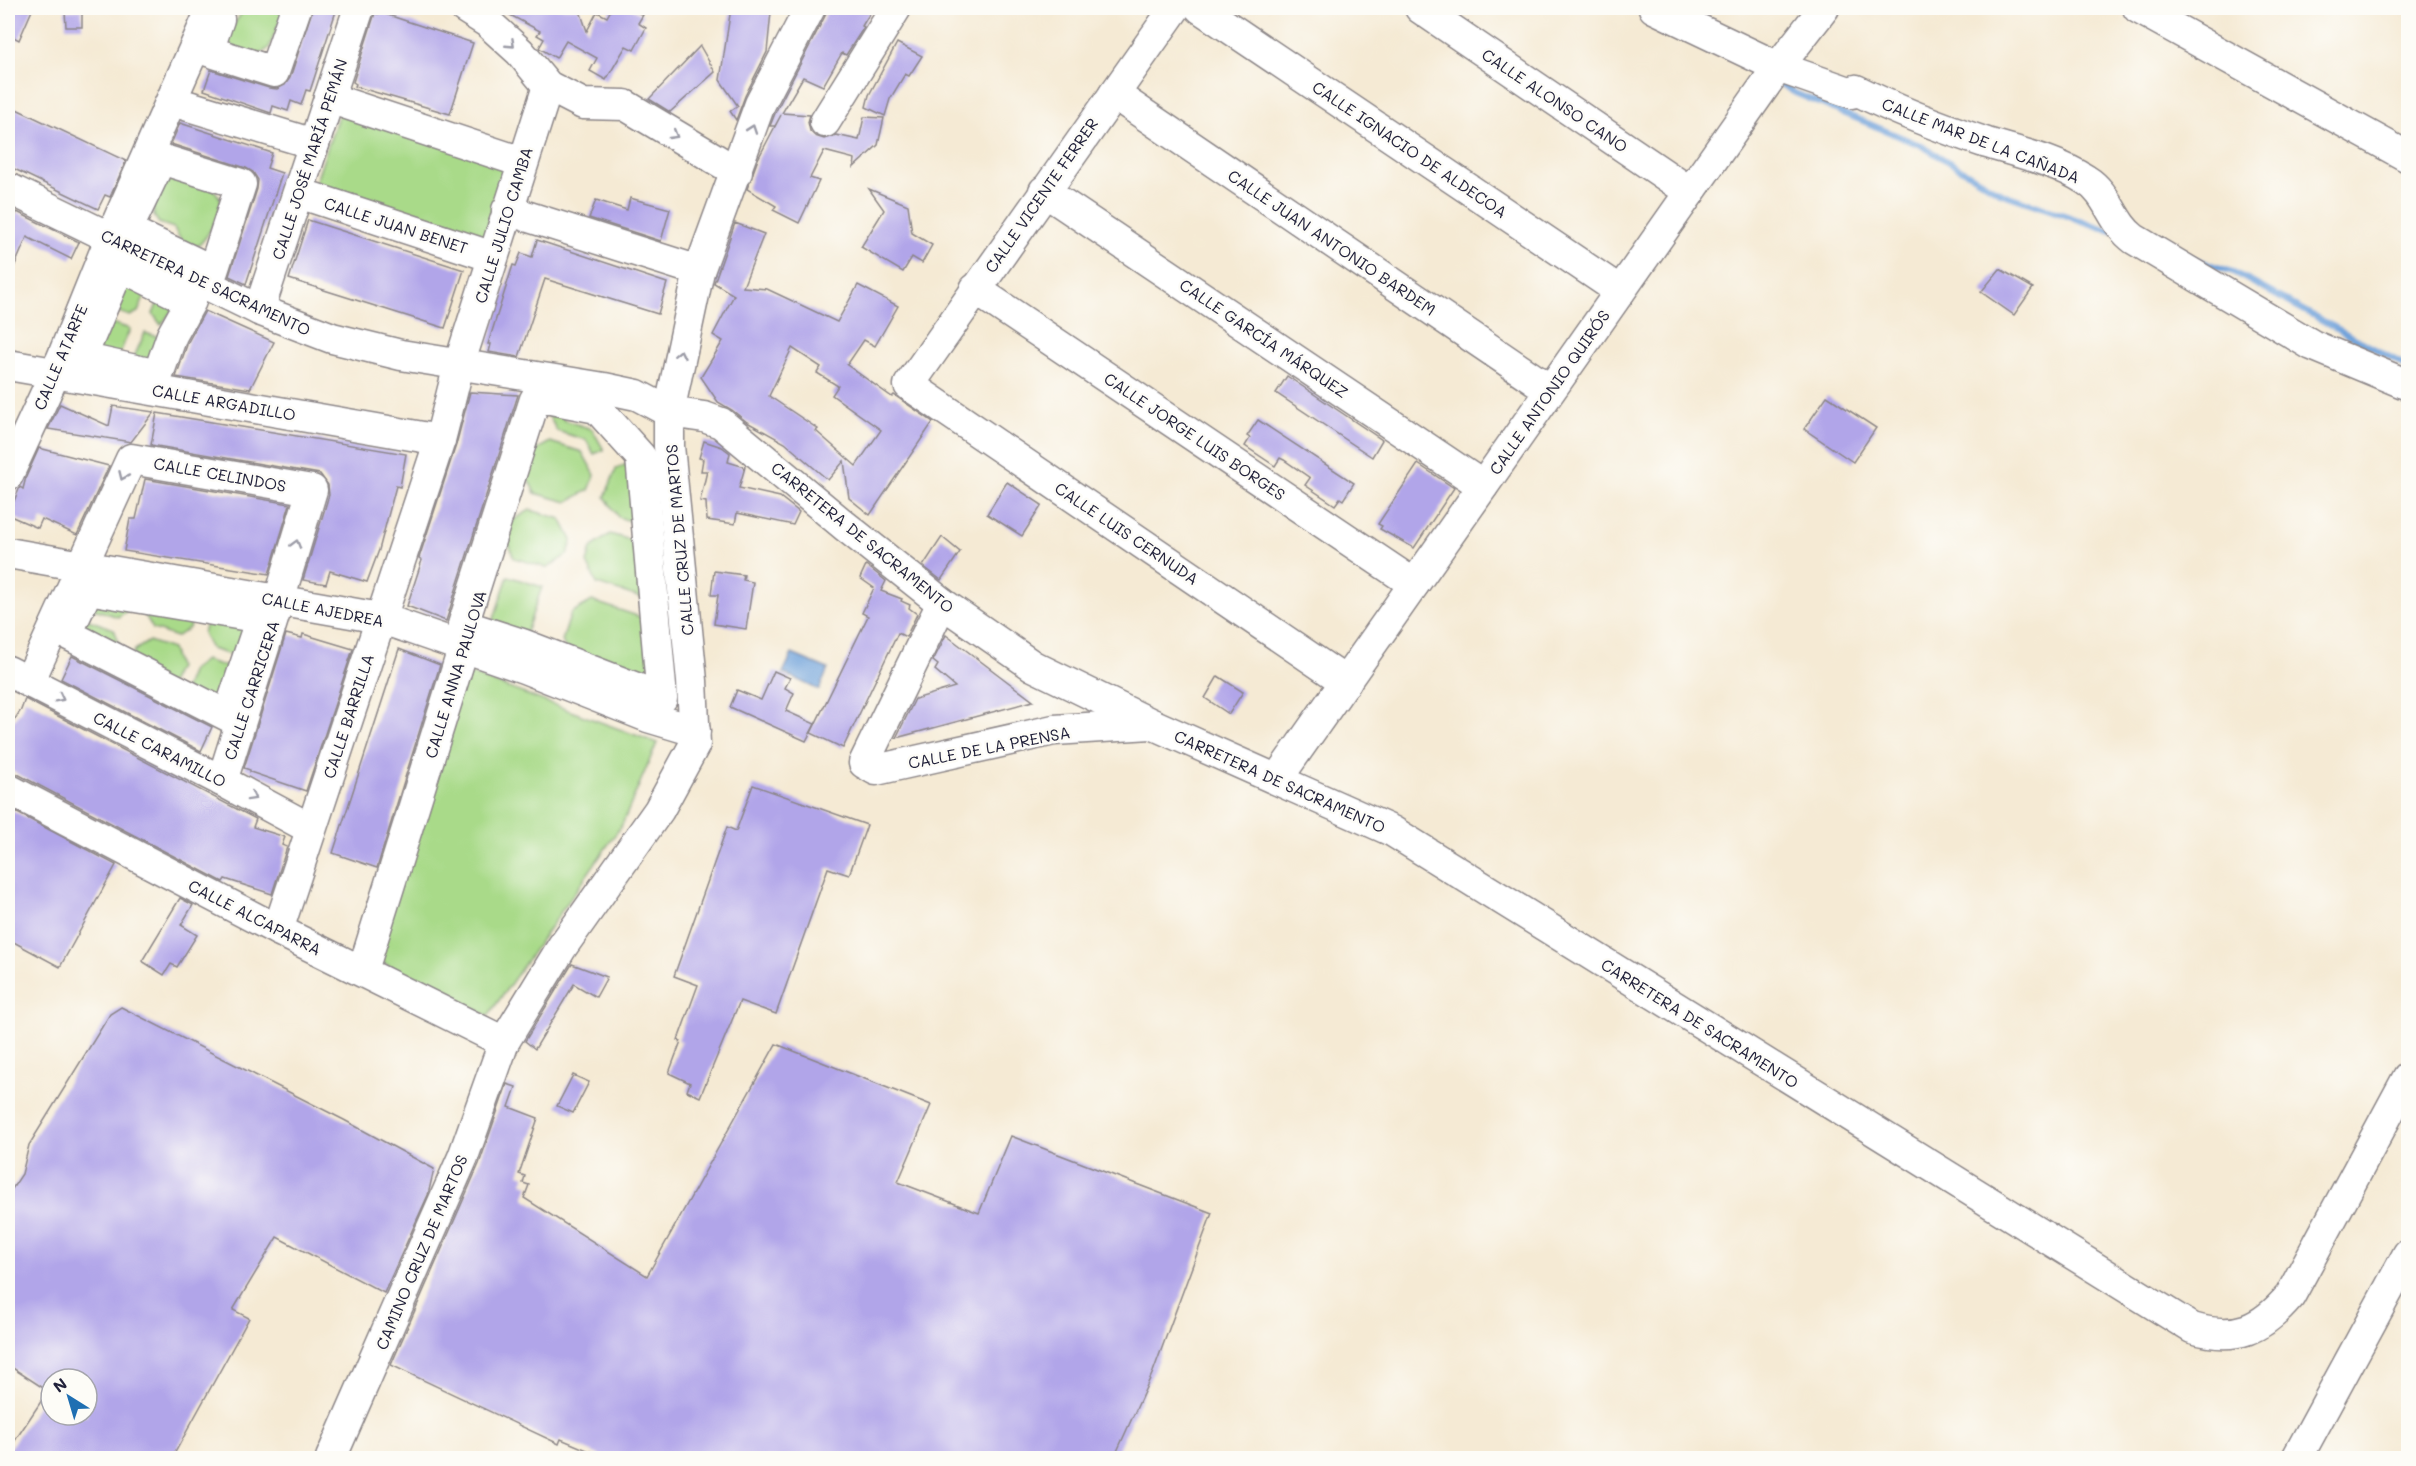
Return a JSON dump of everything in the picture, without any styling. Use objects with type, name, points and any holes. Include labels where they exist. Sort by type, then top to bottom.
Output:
[{"type":"street","name":"CALLE ATARFE","points":[[8,475],[118,234],[212,8]]},
{"type":"street","points":[[223,8],[208,51],[274,72],[296,8]]},
{"type":"street","name":"CALLE JOSÉ MARÍA PEMÁN","points":[[259,309],[359,8]]},
{"type":"street","points":[[465,8],[487,22],[520,52],[548,86],[583,104],[625,105],[737,172]]},
{"type":"street","name":"CALLE CRUZ DE MARTOS","points":[[504,1042],[562,947],[659,810],[695,744],[692,681],[669,446],[669,412],[699,271],[760,104],[810,8]]},
{"type":"street","points":[[825,122],[896,8]]},
{"type":"street","name":"CALLE VICENTE FERRER","points":[[909,385],[1175,8]]},
{"type":"street","name":"CALLE IGNACIO DE ALDECOA","points":[[1200,8],[1620,291]]},
{"type":"street","name":"CALLE ALONSO CANO","points":[[1419,8],[1690,192]]},
{"type":"street","name":"CALLE MAR DE LA CAÑADA","points":[[1654,8],[1773,73],[1852,93],[1856,90],[1926,121],[2036,158],[2083,178],[2100,191],[2118,224],[2134,239],[2312,345],[2409,385]]},
{"type":"street","name":"CALLE ANTONIO QUIRÓS","points":[[1277,779],[1773,73],[1824,8]]},
{"type":"street","points":[[2138,8],[2409,157]]},
{"type":"street","name":"CALLE JULIO CAMBA","points":[[459,364],[548,86]]},
{"type":"street","name":"CALLE JUAN ANTONIO BARDEM","points":[[1114,94],[1550,390]]},
{"type":"street","points":[[329,98],[522,162]]},
{"type":"street","points":[[172,101],[314,144]]},
{"type":"street","name":"CARRETERA DE SACRAMENTO","points":[[8,188],[118,234],[259,309],[332,338],[401,355],[459,364],[544,388],[637,395],[669,412],[704,417],[721,423],[942,603],[1033,666],[1152,724],[1392,831],[2192,1328],[2210,1333],[2236,1334],[2272,1317],[2290,1296],[2409,1077]]},
{"type":"street","name":"CALLE GARCÍA MÁRQUEZ","points":[[1044,191],[1483,486]]},
{"type":"street","name":"CALLE JUAN BENET","points":[[299,193],[493,258]]},
{"type":"street","points":[[507,210],[699,271]]},
{"type":"street","name":"CALLE JORGE LUIS BORGES","points":[[975,289],[1414,584]]},
{"type":"street","name":"CALLE BARRILLA","points":[[278,930],[440,440],[459,364]]},
{"type":"street","name":"CALLE ARGADILLO","points":[[8,365],[440,440]]},
{"type":"street","name":"CALLE LUIS CERNUDA","points":[[909,385],[1346,682]]},
{"type":"street","points":[[466,637],[522,644],[662,698],[641,457],[597,408],[551,399],[544,388]]},
{"type":"street","name":"CALLE ANNA PAULOVA","points":[[363,970],[544,388]]},
{"type":"street","name":"CALLE CELINDOS","points":[[83,566],[131,459],[312,490],[279,600]]},
{"type":"street","name":"CALLE AJEDREA","points":[[8,553],[380,618],[466,637],[524,668],[648,717],[695,731]]},
{"type":"street","points":[[18,677],[83,566]]},
{"type":"street","points":[[88,589],[261,618],[228,716],[67,634],[88,589]]},
{"type":"street","name":"CALLE CARRICERA","points":[[222,780],[279,600]]},
{"type":"street","name":"CALLE DE LA PRENSA","points":[[942,603],[864,763],[876,770],[1054,730],[1152,724]]},
{"type":"street","name":"CALLE CARAMILLO","points":[[18,677],[222,780],[311,829]]},
{"type":"street","name":"CALLE ALCAPARRA","points":[[8,789],[278,930],[363,970],[504,1042]]},
{"type":"street","name":"CAMINO CRUZ DE MARTOS","points":[[331,1458],[463,1156],[504,1042]]},
{"type":"street","points":[[2297,1458],[2409,1254]]},
{"type":"green space","points":[[241,8],[285,8],[269,48],[258,56],[226,45],[228,33],[241,14]]},
{"type":"green space","points":[[339,113],[511,165],[489,241],[314,187]]},
{"type":"green space","points":[[179,174],[211,186],[221,199],[213,224],[198,246],[183,241],[174,228],[159,223],[154,216],[153,204],[166,180]]},
{"type":"green space","points":[[120,266],[151,281],[138,312],[130,316],[113,310]]},
{"type":"green space","points":[[164,288],[183,297],[161,325],[153,314]]},
{"type":"green space","points":[[106,321],[130,329],[115,365],[81,358]]},
{"type":"green space","points":[[145,333],[162,338],[148,372],[129,368]]},
{"type":"green space","points":[[551,399],[564,420],[592,429],[604,450],[594,454],[586,440],[557,431],[544,407]]},
{"type":"green space","points":[[550,442],[582,452],[595,475],[589,490],[567,502],[535,493],[524,470],[529,454]]},
{"type":"green space","points":[[641,457],[647,527],[618,517],[605,497],[616,469]]},
{"type":"green space","points":[[530,510],[561,519],[572,540],[568,554],[547,568],[514,558],[505,536],[510,522]]},
{"type":"green space","points":[[610,534],[648,545],[654,602],[597,584],[587,563],[591,548]]},
{"type":"green space","points":[[508,576],[542,587],[522,644],[489,633]]},
{"type":"green space","points":[[88,589],[133,607],[118,617],[91,608]]},
{"type":"green space","points":[[153,600],[195,607],[189,628],[176,637],[153,629],[145,615]]},
{"type":"green space","points":[[592,601],[656,622],[662,698],[574,665],[562,641],[571,613]]},
{"type":"green space","points":[[210,609],[261,618],[238,657],[211,649],[203,633]]},
{"type":"green space","points":[[83,618],[114,629],[120,645],[72,624]]},
{"type":"green space","points":[[149,641],[172,649],[178,667],[169,686],[128,665],[135,650]]},
{"type":"green space","points":[[205,660],[233,669],[228,716],[183,693],[192,670]]},
{"type":"green space","points":[[460,670],[657,743],[622,825],[488,1016],[371,957]]},
{"type":"water","points":[[792,654],[828,669],[819,690],[783,673]]},
{"type":"building","points":[[8,8],[33,8],[19,40],[8,34]]},
{"type":"building","points":[[313,8],[337,8],[310,91],[306,90],[301,105],[291,101],[288,111],[273,106],[271,113],[204,90],[211,70],[269,88],[277,89],[285,85],[290,78]]},
{"type":"building","points":[[497,8],[579,8],[587,31],[597,12],[607,17],[612,8],[629,8],[643,15],[638,23],[646,28],[634,50],[626,46],[606,80],[590,71],[597,58],[566,41],[556,58],[539,48],[544,39],[537,35],[540,31]]},
{"type":"building","points":[[731,8],[766,8],[766,11],[771,12],[767,52],[736,120],[730,111],[738,106],[720,80]]},
{"type":"building","points":[[827,8],[873,8],[862,26],[864,27],[846,55],[842,53],[823,86],[803,77],[782,113],[810,115],[808,122],[810,131],[815,136],[824,139],[836,135],[859,140],[864,117],[884,118],[878,145],[854,167],[855,159],[824,151],[810,178],[819,181],[799,223],[773,210],[776,206],[747,189],[758,159],[781,115],[775,126],[770,126],[776,111]]},
{"type":"building","points":[[82,10],[82,27],[66,27],[65,11]]},
{"type":"building","points":[[379,12],[473,43],[450,114],[355,86],[353,82],[375,13]]},
{"type":"building","points":[[897,43],[922,56],[909,76],[905,74],[890,99],[885,116],[866,107],[869,95]]},
{"type":"building","points":[[700,46],[715,72],[670,112],[649,99]]},
{"type":"building","points":[[8,105],[126,161],[110,197],[105,195],[98,209],[8,166]]},
{"type":"building","points":[[180,123],[272,153],[267,168],[282,173],[246,284],[229,276],[258,180],[253,172],[246,168],[171,144]]},
{"type":"building","points":[[869,189],[908,205],[912,233],[932,245],[922,263],[912,257],[903,272],[861,247],[884,210]]},
{"type":"building","points":[[630,198],[670,209],[661,241],[589,218],[596,200],[627,210]]},
{"type":"building","points":[[17,212],[79,242],[71,259],[27,237],[8,281],[8,233]]},
{"type":"building","points":[[308,220],[464,270],[445,328],[289,279]]},
{"type":"building","points":[[735,223],[764,234],[743,287],[767,289],[837,322],[858,285],[898,306],[875,346],[864,340],[847,365],[892,397],[894,395],[933,422],[870,515],[849,498],[844,461],[828,480],[785,443],[747,422],[718,402],[701,377],[723,341],[713,335],[734,295],[714,283]],"holes":[[[792,348],[821,367],[817,373],[838,386],[832,395],[881,430],[856,466],[816,431],[818,429],[769,396]]]},
{"type":"building","points":[[537,240],[667,283],[658,314],[545,279],[519,357],[489,352],[491,344],[488,344],[513,265],[516,266],[521,253],[532,257]]},
{"type":"building","points":[[2000,269],[2033,288],[2014,315],[1981,292]]},
{"type":"building","points":[[205,311],[274,342],[250,389],[176,377],[188,342]]},
{"type":"building","points":[[1287,376],[1382,440],[1372,457],[1276,393]]},
{"type":"building","points":[[470,392],[518,395],[446,621],[407,606],[422,560],[419,558],[456,445]]},
{"type":"building","points":[[1827,396],[1876,428],[1853,462],[1804,429]]},
{"type":"building","points":[[60,404],[109,426],[113,406],[154,412],[131,442],[48,429]]},
{"type":"building","points":[[157,413],[406,454],[400,487],[396,486],[379,550],[367,582],[330,571],[326,584],[303,580],[329,495],[328,485],[320,474],[151,445]]},
{"type":"building","points":[[1258,420],[1354,483],[1343,500],[1340,498],[1335,505],[1305,485],[1310,478],[1284,460],[1280,458],[1275,466],[1245,446],[1250,438],[1247,436]]},
{"type":"building","points":[[704,441],[722,447],[730,453],[728,462],[745,467],[739,488],[780,497],[799,512],[793,525],[737,513],[735,524],[707,520],[706,502],[700,501],[707,471],[701,471],[703,459],[699,458]]},
{"type":"building","points":[[39,448],[109,466],[77,535],[42,519],[38,528],[8,515],[20,487],[23,489]]},
{"type":"building","points":[[1418,464],[1454,488],[1414,548],[1380,529],[1382,526],[1378,524]]},
{"type":"building","points":[[145,479],[290,504],[269,574],[124,551],[130,519],[136,519]]},
{"type":"building","points":[[1007,482],[1042,505],[1022,536],[987,514]]},
{"type":"building","points":[[942,537],[960,552],[941,580],[923,566]]},
{"type":"building","points":[[866,565],[886,581],[881,591],[902,599],[901,601],[910,605],[909,608],[917,614],[906,637],[898,633],[843,748],[811,733],[868,616],[862,613],[874,588],[860,578]]},
{"type":"building","points":[[714,571],[744,575],[743,580],[753,582],[746,629],[714,624],[718,595],[711,595]]},
{"type":"building","points":[[286,634],[302,638],[303,634],[353,649],[306,791],[244,768]]},
{"type":"building","points":[[946,635],[1033,701],[896,738],[915,699],[955,687],[935,670],[938,665],[933,661]]},
{"type":"building","points":[[399,649],[440,665],[377,868],[333,853]]},
{"type":"building","points":[[72,656],[212,727],[201,751],[61,679]]},
{"type":"building","points":[[774,671],[790,678],[785,688],[794,693],[786,711],[815,724],[806,741],[730,707],[737,690],[761,700]]},
{"type":"building","points":[[1218,676],[1243,692],[1229,714],[1205,698]]},
{"type":"building","points":[[25,699],[256,819],[253,827],[285,837],[282,845],[287,847],[272,894],[225,879],[223,882],[8,769],[8,729],[21,710]]},
{"type":"building","points":[[753,785],[867,825],[849,875],[828,868],[776,1014],[740,1001],[700,1097],[687,1091],[690,1083],[669,1073],[698,985],[674,976],[727,827],[736,831]]},
{"type":"building","points":[[8,808],[116,865],[60,967],[8,939]]},
{"type":"building","points":[[180,898],[193,905],[181,925],[197,935],[177,967],[171,964],[164,975],[142,961]]},
{"type":"building","points":[[572,964],[607,977],[596,997],[574,984],[535,1049],[525,1041]]},
{"type":"building","points":[[121,1007],[344,1120],[434,1169],[428,1195],[384,1293],[277,1237],[233,1310],[249,1318],[172,1458],[8,1458],[8,1451],[39,1404],[39,1427],[99,1427],[99,1367],[39,1367],[39,1385],[8,1365],[8,1195],[22,1174],[29,1145],[110,1014]]},
{"type":"building","points":[[776,1044],[931,1105],[898,1182],[979,1213],[1011,1136],[1212,1213],[1153,1372],[1114,1458],[606,1458],[561,1439],[559,1444],[391,1365],[479,1164],[507,1084],[516,1087],[509,1107],[538,1118],[519,1174],[525,1176],[523,1183],[529,1185],[524,1198],[647,1276]]},
{"type":"building","points":[[573,1075],[589,1082],[573,1113],[557,1106]]},
{"type":"waterway","points":[[1776,81],[1795,93],[1920,145],[2003,194],[2111,231]]},
{"type":"waterway","points":[[2194,259],[2233,272],[2408,367]]}]
